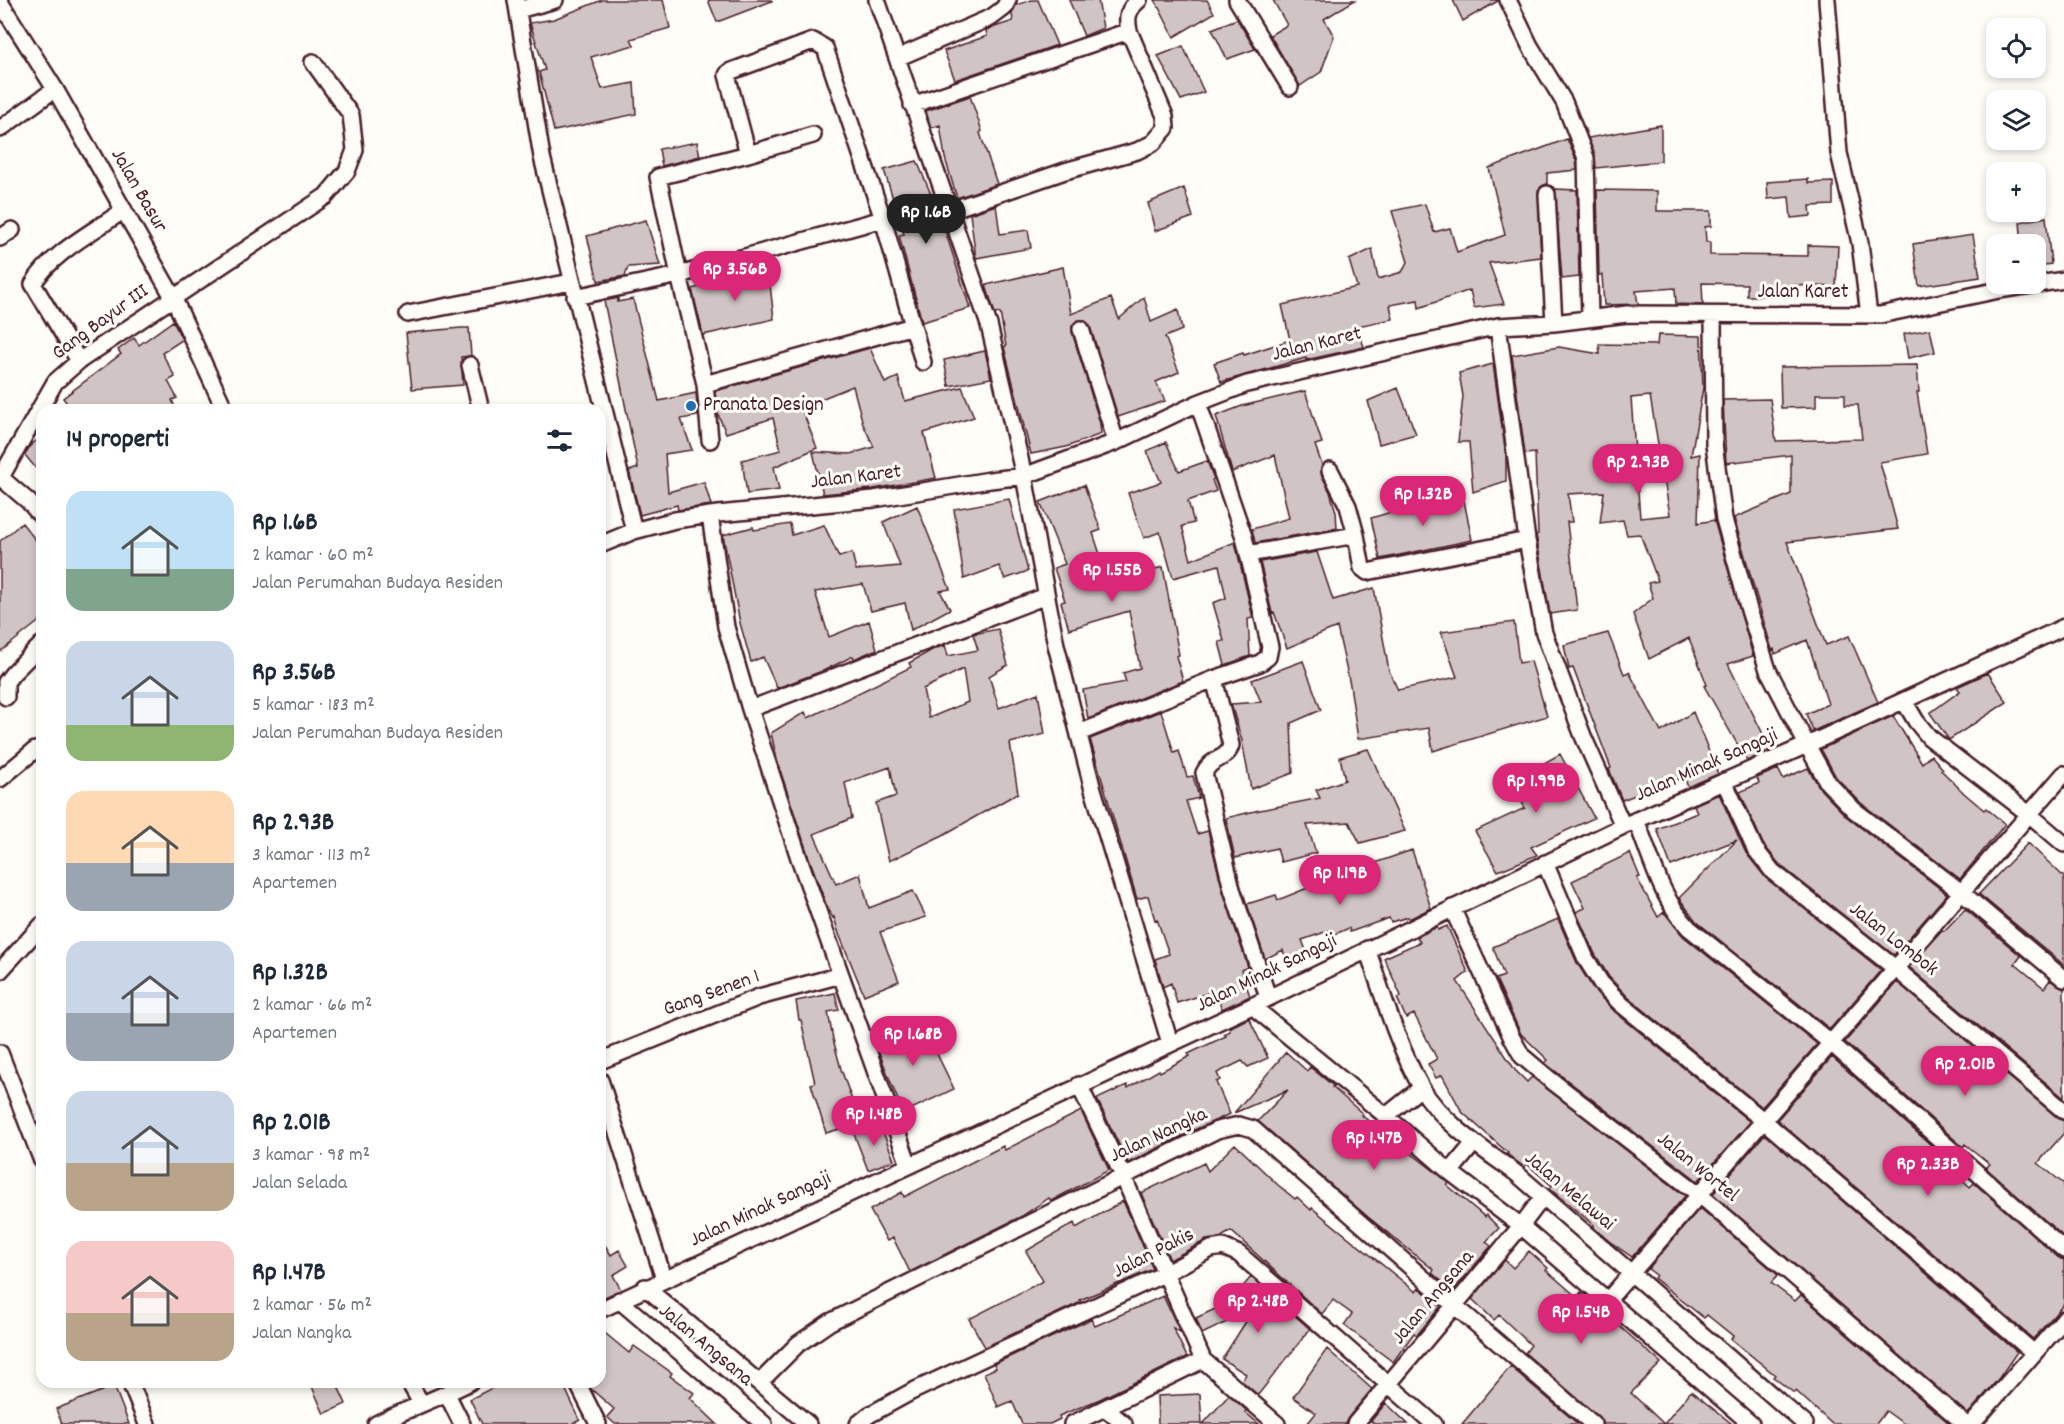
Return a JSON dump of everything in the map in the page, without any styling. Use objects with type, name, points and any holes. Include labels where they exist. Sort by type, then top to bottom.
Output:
[{"type":"street","points":[[555,0],[517,5],[542,157],[602,404]]},
{"type":"street","points":[[877,0],[989,325],[1024,476],[1046,596],[1079,733],[1170,1043]]},
{"type":"street","points":[[897,58],[992,17],[1004,8],[1008,0]]},
{"type":"street","points":[[948,211],[1065,171],[1137,151],[1154,143],[1166,128],[1165,116],[1129,31],[1126,18],[1139,0]]},
{"type":"street","points":[[1237,0],[1290,87]]},
{"type":"street","points":[[1508,0],[1530,46],[1564,102],[1586,158],[1590,318]]},
{"type":"street","points":[[1827,0],[1839,153],[1860,243],[1869,315]]},
{"type":"street","name":"Jalan Basur","points":[[0,2],[55,89],[173,297],[222,404]]},
{"type":"street","points":[[912,105],[1129,31]]},
{"type":"street","points":[[748,154],[727,75],[729,72],[813,41],[820,44],[825,48],[883,219],[923,362]]},
{"type":"street","name":"Gang Bayur III","points":[[42,404],[55,382],[79,362],[326,196],[347,171],[355,150],[351,115],[313,62]]},
{"type":"street","points":[[0,129],[55,89]]},
{"type":"street","points":[[710,440],[705,384],[658,177],[813,135]]},
{"type":"street","points":[[1547,194],[1554,323]]},
{"type":"street","points":[[79,362],[33,284],[41,270],[59,255],[124,210]]},
{"type":"street","points":[[408,314],[679,275],[883,219]]},
{"type":"street","name":"Jalan Karet","points":[[606,543],[634,531],[675,520],[874,500],[1024,476],[1116,442],[1198,403],[1247,384],[1498,326],[1554,323],[1627,314],[1880,315],[1999,290],[2064,280]]},
{"type":"street","points":[[1713,315],[1714,444],[1724,519],[1768,670],[1807,745],[1828,783],[1854,810],[1961,892],[2064,979]]},
{"type":"street","points":[[705,384],[913,326]]},
{"type":"street","points":[[1498,326],[1527,540],[1544,633],[1583,736],[1677,915],[1689,928],[1831,1043],[2064,1250]]},
{"type":"street","points":[[1081,329],[1116,442]]},
{"type":"street","points":[[470,365],[480,404]]},
{"type":"street","points":[[1079,733],[1260,663],[1268,657],[1270,647],[1244,537],[1198,403]]},
{"type":"street","name":"Gang Bayur III","points":[[1,477],[36,415]]},
{"type":"street","points":[[606,420],[634,531]]},
{"type":"street","points":[[1330,470],[1348,506],[1362,567],[1367,572],[1527,540]]},
{"type":"street","points":[[1,477],[36,511]]},
{"type":"street","points":[[710,515],[726,627],[750,709],[799,858],[909,1165]]},
{"type":"street","points":[[1248,554],[1356,535]]},
{"type":"street","points":[[750,709],[1046,596]]},
{"type":"street","name":"Jalan Minak Sangaji","points":[[606,1307],[1252,1006],[1629,823],[1807,745],[2064,627]]},
{"type":"street","points":[[6,697],[6,682],[36,650]]},
{"type":"street","points":[[1214,679],[1231,746],[1230,751],[1208,765],[1204,773],[1232,889],[1268,997]]},
{"type":"street","points":[[1904,701],[1929,737],[2064,844]]},
{"type":"street","points":[[0,779],[35,750]]},
{"type":"street","points":[[1608,1300],[2064,774]]},
{"type":"street","name":"Jalan Lombok","points":[[1724,781],[1755,849],[1773,872],[1895,968],[2064,1111]]},
{"type":"street","points":[[1545,863],[1586,959],[1601,983],[1621,1004],[1764,1120],[2034,1353]]},
{"type":"street","name":"Jalan Wortel","points":[[1452,908],[1522,1056],[1700,1195],[1965,1424]]},
{"type":"street","points":[[0,971],[36,932]]},
{"type":"street","name":"Jalan Melawai","points":[[1367,949],[1398,1037],[1421,1088],[1438,1109],[1474,1143],[1516,1173],[1805,1424]]},
{"type":"street","name":"Gang Senen 1","points":[[606,1059],[759,997],[841,975]]},
{"type":"street","points":[[1252,1006],[1450,1172],[1521,1226],[1751,1424]]},
{"type":"street","points":[[0,1053],[36,1146]]},
{"type":"street","points":[[1079,1085],[1123,1176],[1203,1360],[1277,1424]]},
{"type":"street","points":[[1386,1116],[1421,1088]]},
{"type":"street","points":[[606,1099],[664,1279]]},
{"type":"street","name":"Jalan Nangka","points":[[759,1383],[798,1344],[830,1322],[1217,1130],[1239,1125],[1253,1129],[1593,1424]]},
{"type":"street","points":[[1450,1172],[1474,1143]]},
{"type":"street","name":"Jalan Angsana","points":[[1355,1424],[1543,1197]]},
{"type":"street","name":"Jalan Pakis","points":[[858,1424],[869,1415],[911,1392],[1164,1274],[1211,1249],[1223,1247],[1239,1254],[1434,1424]]},
{"type":"street","points":[[645,1287],[808,1424]]},
{"type":"street","name":"Jalan Angsana","points":[[619,1300],[764,1424]]},
{"type":"street","points":[[1972,1424],[2064,1319]]},
{"type":"street","points":[[1072,1424],[1203,1360]]},
{"type":"street","points":[[132,1388],[147,1424]]},
{"type":"street","points":[[412,1388],[421,1403]]},
{"type":"street","points":[[376,1424],[458,1388]]},
{"type":"street","points":[[580,1388],[598,1424]]},
{"type":"street","points":[[447,1394],[462,1424]]},
{"type":"street","points":[[1106,1409],[1124,1424]]},
{"type":"building","points":[[602,0],[663,0],[670,28],[631,39],[634,45],[591,57],[602,89],[634,83],[636,114],[554,131],[539,72],[545,70],[530,23],[554,19]]},
{"type":"building","points":[[708,0],[771,0],[772,1],[717,22]]},
{"type":"building","points":[[1038,0],[1057,45],[955,80],[944,51],[987,36],[986,30],[1013,21],[1012,14],[1016,5]]},
{"type":"building","points":[[1069,0],[1098,0],[1103,28],[1084,36]]},
{"type":"building","points":[[1155,0],[1207,0],[1214,13],[1174,37]]},
{"type":"building","points":[[1273,0],[1355,0],[1324,19],[1334,36],[1321,72],[1300,86],[1270,35],[1287,25]]},
{"type":"building","points":[[1453,0],[1498,0],[1498,1],[1463,21]]},
{"type":"building","points":[[1237,19],[1255,49],[1227,59],[1212,29]]},
{"type":"building","points":[[1183,46],[1204,92],[1181,100],[1158,56]]},
{"type":"building","points":[[970,96],[997,184],[957,198],[945,158],[940,125],[931,128],[926,111]]},
{"type":"building","points":[[1661,125],[1661,161],[1596,168],[1595,155],[1588,138]]},
{"type":"building","points":[[1567,139],[1576,160],[1577,170],[1547,173],[1547,184],[1538,190],[1541,257],[1489,263],[1504,304],[1474,308],[1470,290],[1419,308],[1418,300],[1390,305],[1393,319],[1357,326],[1364,347],[1306,360],[1306,358],[1221,382],[1214,363],[1290,340],[1282,305],[1357,287],[1349,260],[1372,249],[1378,279],[1402,272],[1408,262],[1392,211],[1425,204],[1434,232],[1450,228],[1457,252],[1505,235],[1489,168]]},
{"type":"building","points":[[697,142],[700,156],[662,166],[659,149]]},
{"type":"building","points":[[917,161],[941,218],[970,308],[922,322],[899,235],[904,234],[884,170]]},
{"type":"building","points":[[1808,179],[1808,183],[1833,182],[1833,205],[1810,206],[1811,216],[1791,218],[1789,197],[1768,199],[1767,182]]},
{"type":"building","points":[[1184,188],[1193,217],[1155,231],[1148,203]]},
{"type":"building","points":[[1555,189],[1577,190],[1579,277],[1562,279]]},
{"type":"building","points":[[1597,190],[1657,191],[1657,211],[1711,211],[1711,226],[1705,227],[1706,242],[1710,242],[1710,255],[1808,256],[1808,245],[1838,246],[1836,287],[1765,284],[1765,296],[1747,296],[1747,284],[1702,283],[1703,305],[1676,304],[1675,288],[1636,291],[1638,304],[1604,305],[1602,275],[1599,275]]},
{"type":"building","points":[[996,205],[1000,234],[1028,230],[1031,248],[976,258],[970,214]]},
{"type":"building","points":[[2046,217],[2051,264],[2046,265],[2046,234],[2021,234],[2020,222],[2046,222]]},
{"type":"building","points":[[646,220],[660,265],[628,267],[625,276],[598,281],[587,236]]},
{"type":"building","points":[[1973,235],[1980,277],[1919,286],[1913,244]]},
{"type":"building","points":[[1063,267],[1071,314],[1111,298],[1119,319],[1144,297],[1151,322],[1178,310],[1182,330],[1165,337],[1179,372],[1156,382],[1165,401],[1118,417],[1090,326],[1084,320],[1078,320],[1072,326],[1072,332],[1100,423],[1101,434],[1066,447],[1031,454],[1004,347],[1006,346],[1000,313],[995,314],[986,285]]},
{"type":"building","points":[[768,268],[774,319],[703,335],[692,289]]},
{"type":"building","points":[[619,298],[617,302],[633,299],[659,401],[696,393],[698,416],[681,419],[692,450],[665,454],[668,492],[704,482],[711,505],[678,510],[677,505],[640,515],[629,471],[638,468],[604,301]]},
{"type":"building","points":[[173,321],[182,340],[162,353],[175,377],[168,381],[177,398],[172,400],[174,404],[68,404],[63,398],[121,354],[118,350],[134,338],[139,345]]},
{"type":"building","points":[[469,328],[471,356],[461,357],[463,385],[412,389],[406,333]]},
{"type":"building","points":[[1930,329],[1935,352],[1908,358],[1904,334]]},
{"type":"building","points":[[1658,335],[1701,336],[1703,388],[1691,456],[1700,454],[1698,523],[1714,520],[1753,656],[1728,664],[1771,750],[1747,761],[1704,686],[1707,685],[1689,638],[1649,659],[1633,614],[1653,598],[1648,583],[1658,581],[1640,534],[1627,535],[1623,520],[1600,523],[1604,492],[1568,494],[1572,522],[1567,522],[1577,610],[1550,614],[1536,535],[1538,534],[1535,453],[1525,454],[1512,355],[1559,347],[1600,354],[1599,344],[1657,345]],"holes":[[[1650,396],[1670,515],[1640,518],[1631,398]]]},
{"type":"building","points":[[870,348],[885,383],[898,377],[905,401],[962,387],[974,417],[924,433],[936,478],[873,489],[823,494],[813,452],[850,454],[874,447],[863,424],[853,386],[801,407],[817,448],[774,467],[779,490],[747,494],[742,460],[781,450],[773,418],[726,433],[717,412],[715,391]]},
{"type":"building","points":[[985,351],[991,378],[949,386],[944,360]]},
{"type":"building","points":[[1493,364],[1506,456],[1506,481],[1473,492],[1469,442],[1458,442],[1463,396],[1459,373]]},
{"type":"building","points":[[1917,365],[1919,392],[1917,392],[1927,454],[1880,462],[1898,529],[1787,542],[1826,645],[1849,636],[1878,702],[1813,731],[1806,714],[1828,704],[1807,640],[1775,654],[1774,649],[1772,650],[1734,518],[1791,494],[1791,455],[1726,463],[1723,400],[1770,399],[1776,441],[1862,439],[1858,405],[1845,405],[1845,394],[1816,394],[1816,407],[1781,408],[1780,367]]},
{"type":"building","points":[[1398,388],[1416,434],[1379,444],[1368,401]]},
{"type":"building","points":[[1305,391],[1322,443],[1315,445],[1322,465],[1321,474],[1336,512],[1337,528],[1255,543],[1252,529],[1289,518],[1275,455],[1232,472],[1216,416],[1242,406]]},
{"type":"building","points":[[36,441],[36,469],[25,455]]},
{"type":"building","points":[[1166,442],[1179,471],[1207,461],[1214,479],[1212,480],[1216,491],[1188,501],[1194,523],[1182,526],[1191,560],[1235,542],[1253,618],[1248,619],[1250,656],[1225,665],[1219,642],[1224,641],[1213,603],[1226,598],[1219,565],[1173,578],[1160,532],[1144,538],[1128,493],[1161,482],[1147,451]]},
{"type":"building","points":[[1084,485],[1101,530],[1093,533],[1109,582],[1163,567],[1179,655],[1176,656],[1183,681],[1088,719],[1083,690],[1126,682],[1123,673],[1140,668],[1129,611],[1069,629],[1061,602],[1065,601],[1054,568],[1065,564],[1040,502]]},
{"type":"building","points":[[1462,491],[1472,540],[1380,559],[1371,518]]},
{"type":"building","points":[[1009,499],[1028,571],[1005,579],[999,566],[964,579],[954,509]]},
{"type":"building","points":[[917,506],[950,589],[940,591],[950,609],[911,630],[905,603],[871,611],[863,584],[815,592],[829,637],[869,621],[877,649],[854,659],[853,656],[825,670],[777,688],[763,657],[751,662],[740,623],[723,535],[753,527],[754,530],[790,524],[792,535],[824,525],[839,557],[852,553],[856,570],[900,566],[883,522]]},
{"type":"building","points":[[22,523],[36,540],[36,624],[0,652],[0,541]]},
{"type":"building","points":[[1317,552],[1333,600],[1374,588],[1389,671],[1398,690],[1457,677],[1441,632],[1514,622],[1519,663],[1531,661],[1547,716],[1433,751],[1429,728],[1358,739],[1350,685],[1337,627],[1287,648],[1274,612],[1272,613],[1260,562]]},
{"type":"building","points":[[998,629],[1008,665],[989,676],[999,708],[1038,693],[1045,734],[1010,743],[1018,793],[943,835],[889,861],[876,803],[896,796],[890,767],[845,783],[852,818],[814,834],[836,884],[860,874],[869,908],[913,891],[926,917],[880,932],[899,981],[864,995],[808,855],[778,764],[771,733],[805,712],[808,718],[911,667],[909,663],[932,650],[945,645],[948,656],[978,650],[973,634]],"holes":[[[963,669],[968,702],[929,718],[923,689]]]},
{"type":"building","points":[[1608,633],[1624,674],[1629,672],[1661,732],[1693,712],[1718,774],[1688,787],[1684,777],[1622,800],[1573,668],[1569,669],[1564,645]]},
{"type":"building","points":[[1303,661],[1321,710],[1291,723],[1293,773],[1251,789],[1242,741],[1231,704],[1261,702],[1252,680]]},
{"type":"building","points":[[1988,673],[2007,702],[1949,740],[1930,713],[1960,691],[1957,687]]},
{"type":"building","points":[[1161,711],[1174,753],[1179,751],[1187,777],[1193,776],[1199,798],[1186,801],[1197,834],[1208,831],[1223,891],[1248,967],[1241,970],[1250,996],[1222,1009],[1215,991],[1177,1003],[1171,983],[1163,987],[1155,959],[1169,954],[1148,896],[1137,899],[1090,739]]},
{"type":"building","points":[[1893,716],[1922,763],[1931,755],[1943,769],[1941,770],[1965,794],[2005,824],[1960,879],[1861,803],[1836,777],[1821,749]]},
{"type":"building","points":[[1368,749],[1405,831],[1360,843],[1349,822],[1307,825],[1316,853],[1281,862],[1277,848],[1235,858],[1226,818],[1320,798],[1316,790],[1345,780],[1340,757]]},
{"type":"building","points":[[1560,754],[1594,818],[1531,847],[1537,855],[1498,871],[1475,831],[1525,808],[1511,782]]},
{"type":"building","points":[[1808,768],[1821,790],[1847,817],[1947,894],[1894,955],[1780,865],[1763,844],[1740,792],[1759,783],[1757,778],[1778,769],[1783,779]]},
{"type":"building","points":[[1719,794],[1746,853],[1766,878],[1881,970],[1830,1029],[1696,921],[1679,898],[1737,840],[1671,866],[1657,829],[1697,813],[1694,805]]},
{"type":"building","points":[[2028,843],[2064,877],[2064,965],[1979,894]]},
{"type":"building","points":[[1412,850],[1431,908],[1409,919],[1408,917],[1391,922],[1389,918],[1350,932],[1349,928],[1333,935],[1331,930],[1302,940],[1309,958],[1288,965],[1283,950],[1265,959],[1247,904],[1276,895],[1278,900]]},
{"type":"building","points":[[1630,853],[1640,877],[1637,878],[1658,917],[1664,912],[1683,936],[1817,1044],[1762,1107],[1628,997],[1609,977],[1595,954],[1576,912],[1585,908],[1572,881]]},
{"type":"building","points":[[1965,909],[2021,956],[2015,964],[2044,988],[2050,980],[2064,989],[2064,1098],[1909,967],[1942,930],[1944,931]]},
{"type":"building","points":[[1558,919],[1577,963],[1594,990],[1615,1012],[1750,1122],[1698,1181],[1545,1063],[1548,1060],[1521,1034],[1496,979],[1504,976],[1493,947]]},
{"type":"building","points":[[1447,926],[1468,972],[1457,981],[1515,1070],[1527,1082],[1532,1077],[1685,1196],[1632,1257],[1609,1241],[1593,1227],[1594,1225],[1550,1189],[1552,1186],[1527,1164],[1524,1167],[1507,1154],[1462,1112],[1442,1075],[1436,1078],[1428,1064],[1437,1059],[1414,1014],[1406,1018],[1397,998],[1401,996],[1384,958],[1420,942],[1417,937],[1437,927],[1438,930]]},
{"type":"building","points":[[1897,982],[2064,1121],[2064,1133],[2038,1163],[2064,1184],[2064,1237],[1986,1168],[1990,1164],[1965,1144],[1963,1147],[1845,1042]]},
{"type":"building","points":[[835,993],[839,1010],[828,1012],[833,1039],[860,1123],[826,1133],[811,1084],[815,1083],[796,1001]]},
{"type":"building","points":[[1249,1018],[1268,1058],[1248,1067],[1242,1061],[1217,1073],[1220,1080],[1216,1082],[1230,1114],[1128,1163],[1097,1099],[1127,1085],[1128,1088],[1159,1070],[1160,1072],[1190,1056],[1188,1054],[1226,1036],[1224,1034],[1230,1031],[1229,1028]]},
{"type":"building","points":[[921,1021],[954,1089],[903,1113],[875,1042]]},
{"type":"building","points":[[1286,1052],[1307,1071],[1310,1067],[1334,1086],[1332,1087],[1363,1114],[1361,1115],[1449,1183],[1447,1185],[1499,1228],[1486,1242],[1491,1246],[1453,1291],[1432,1273],[1434,1270],[1368,1217],[1258,1121],[1288,1090],[1234,1113]]},
{"type":"building","points":[[1832,1057],[1950,1162],[1947,1165],[1970,1187],[1974,1183],[2064,1260],[2064,1304],[2033,1339],[1777,1120]]},
{"type":"building","points":[[1081,1111],[1109,1170],[1051,1201],[1049,1198],[1022,1216],[910,1272],[893,1238],[887,1241],[870,1210],[902,1192],[904,1197],[1003,1146],[1005,1150]]},
{"type":"building","points":[[880,1124],[894,1160],[868,1170],[854,1134]]},
{"type":"building","points":[[1765,1134],[2017,1352],[1999,1378],[1968,1414],[1713,1194]]},
{"type":"building","points":[[1235,1144],[1295,1199],[1297,1197],[1311,1210],[1312,1208],[1416,1292],[1419,1288],[1441,1306],[1417,1335],[1414,1333],[1393,1362],[1344,1325],[1352,1314],[1333,1300],[1322,1314],[1231,1231],[1220,1238],[1206,1240],[1170,1260],[1141,1193],[1204,1163],[1208,1171]]},
{"type":"building","points":[[1123,1201],[1153,1269],[1080,1300],[1081,1302],[985,1347],[969,1319],[1043,1281],[1026,1251],[1074,1223],[1076,1228]]},
{"type":"building","points":[[1700,1208],[1778,1275],[1771,1283],[1795,1301],[1801,1295],[1950,1424],[1904,1424],[1886,1411],[1876,1424],[1832,1424],[1796,1391],[1794,1393],[1773,1377],[1775,1375],[1731,1339],[1733,1336],[1707,1315],[1704,1318],[1654,1278],[1656,1275],[1648,1269]]},
{"type":"building","points":[[606,1247],[611,1255],[619,1250],[628,1266],[613,1275],[621,1290],[606,1296]]},
{"type":"building","points":[[1529,1251],[1548,1268],[1546,1270],[1577,1297],[1581,1292],[1661,1363],[1631,1393],[1664,1424],[1603,1424],[1599,1417],[1525,1353],[1531,1345],[1499,1315],[1494,1320],[1472,1299],[1505,1260],[1513,1268]]},
{"type":"building","points":[[1251,1277],[1310,1329],[1258,1395],[1242,1381],[1246,1374],[1222,1359],[1254,1309],[1202,1334],[1196,1318],[1230,1302]]},
{"type":"building","points":[[1163,1296],[1180,1332],[1173,1328],[1187,1357],[1059,1416],[1060,1419],[1050,1424],[1022,1424],[1012,1401],[998,1407],[984,1373],[996,1368],[994,1364],[1091,1319],[1095,1326]]},
{"type":"building","points":[[606,1334],[629,1353],[634,1346],[672,1373],[670,1376],[694,1393],[690,1398],[717,1424],[615,1424],[607,1417],[614,1409],[591,1389],[606,1388]]},
{"type":"building","points":[[1327,1349],[1372,1389],[1345,1424],[1307,1424],[1316,1413],[1293,1397]]},
{"type":"building","points":[[1510,1367],[1512,1368],[1578,1424],[1462,1424]]},
{"type":"building","points":[[109,1388],[115,1388],[129,1424],[62,1424],[56,1409]]},
{"type":"building","points":[[313,1388],[339,1388],[346,1404],[324,1414]]},
{"type":"building","points":[[492,1388],[565,1388],[580,1420],[572,1424],[482,1424],[470,1399]]},
{"type":"building","points":[[1691,1391],[1732,1424],[1664,1424]]},
{"type":"building","points":[[1200,1394],[1202,1424],[1158,1424],[1157,1396]]},
{"type":"building","points":[[1229,1395],[1246,1410],[1245,1412],[1259,1424],[1203,1424]]},
{"type":"building","points":[[1386,1403],[1408,1424],[1374,1424],[1371,1421]]},
{"type":"place","name":"Pranata Design","points":[[691,406]]}]
